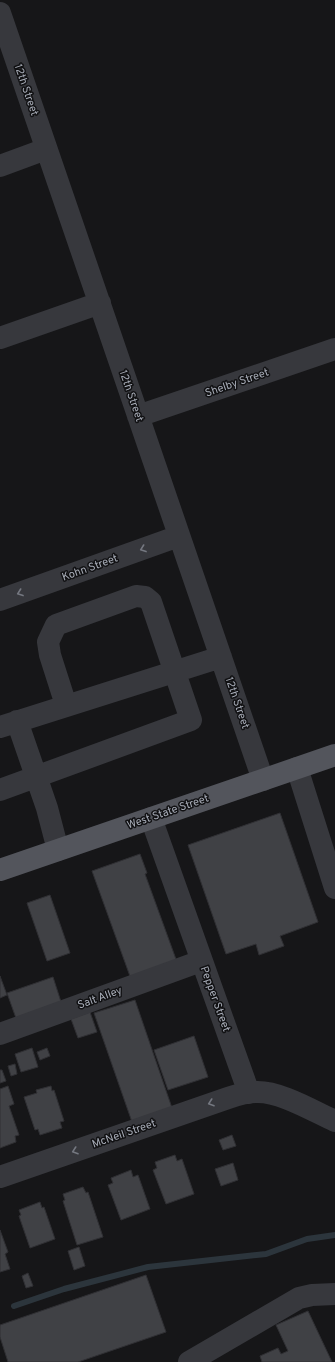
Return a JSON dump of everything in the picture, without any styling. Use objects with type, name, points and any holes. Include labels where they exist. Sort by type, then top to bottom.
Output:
[{"type":"main road","name":"West State Street","points":[[0,870],[335,755]]},
{"type":"street","name":"12th Street","points":[[0,13],[263,780]]},
{"type":"street","points":[[0,166],[46,149]]},
{"type":"street","points":[[0,338],[100,303]]},
{"type":"street","name":"Shelby Street","points":[[138,416],[335,349]]},
{"type":"street","name":"Kohn Street","points":[[0,600],[180,536]]},
{"type":"street","points":[[0,790],[191,720],[151,602],[145,597],[136,596],[56,625],[48,642],[50,655],[66,706]]},
{"type":"street","points":[[58,850],[47,808],[36,777],[8,724],[221,657]]},
{"type":"street","points":[[297,768],[335,888]]},
{"type":"street","name":"Pepper Street","points":[[151,818],[249,1093]]},
{"type":"street","name":"Salt Alley","points":[[0,1034],[201,961]]},
{"type":"street","points":[[249,1093],[265,1092],[294,1101],[335,1121]]},
{"type":"street","name":"McNeil Street","points":[[0,1177],[228,1098],[249,1093]]},
{"type":"street","points":[[189,1362],[299,1298],[312,1294],[335,1294]]},
{"type":"building","points":[[280,813],[318,922],[280,936],[284,946],[259,955],[256,944],[226,954],[188,845]]},
{"type":"building","points":[[140,854],[147,873],[145,874],[177,962],[131,979],[92,871]]},
{"type":"building","points":[[50,895],[70,953],[47,961],[27,903]]},
{"type":"building","points":[[0,976],[7,995],[0,998]]},
{"type":"building","points":[[53,977],[62,1005],[17,1021],[7,993]]},
{"type":"building","points":[[135,1000],[172,1108],[132,1122],[94,1013]]},
{"type":"building","points":[[90,1012],[97,1032],[78,1038],[71,1019]]},
{"type":"building","points":[[194,1036],[208,1077],[168,1090],[154,1050]]},
{"type":"building","points":[[32,1048],[38,1067],[21,1072],[15,1054]]},
{"type":"building","points":[[47,1048],[50,1056],[40,1060],[37,1052]]},
{"type":"building","points":[[15,1064],[17,1074],[11,1076],[8,1066]]},
{"type":"building","points":[[0,1070],[2,1070],[6,1081],[0,1083]]},
{"type":"building","points":[[8,1086],[14,1104],[9,1106],[19,1135],[15,1136],[16,1142],[0,1148],[0,1089]]},
{"type":"building","points":[[51,1086],[52,1091],[54,1090],[64,1121],[60,1122],[62,1128],[40,1135],[38,1129],[35,1130],[24,1097],[37,1093],[36,1090]]},
{"type":"building","points":[[232,1135],[236,1146],[223,1150],[219,1140]]},
{"type":"building","points":[[175,1155],[177,1161],[182,1159],[194,1194],[166,1204],[153,1170],[157,1168],[155,1162]]},
{"type":"building","points":[[233,1163],[238,1180],[221,1186],[215,1169]]},
{"type":"building","points":[[131,1170],[133,1177],[138,1175],[150,1209],[121,1220],[108,1185],[113,1183],[111,1178]]},
{"type":"building","points":[[83,1187],[86,1193],[88,1192],[103,1237],[77,1245],[63,1201],[65,1200],[63,1194]]},
{"type":"building","points":[[40,1202],[42,1208],[44,1207],[55,1239],[30,1248],[19,1216],[21,1215],[19,1210]]},
{"type":"building","points":[[0,1230],[8,1252],[5,1254],[10,1269],[0,1272]]},
{"type":"building","points":[[79,1247],[85,1266],[74,1270],[68,1251]]},
{"type":"building","points":[[28,1273],[33,1286],[26,1288],[22,1276]]},
{"type":"building","points":[[146,1275],[166,1332],[78,1362],[8,1362],[0,1337],[0,1325]]},
{"type":"building","points":[[308,1311],[332,1362],[262,1362],[260,1356],[278,1348],[281,1354],[288,1351],[276,1325]]},
{"type":"waterway","points":[[14,1306],[64,1289],[148,1267],[266,1254],[307,1239],[335,1235]]}]
